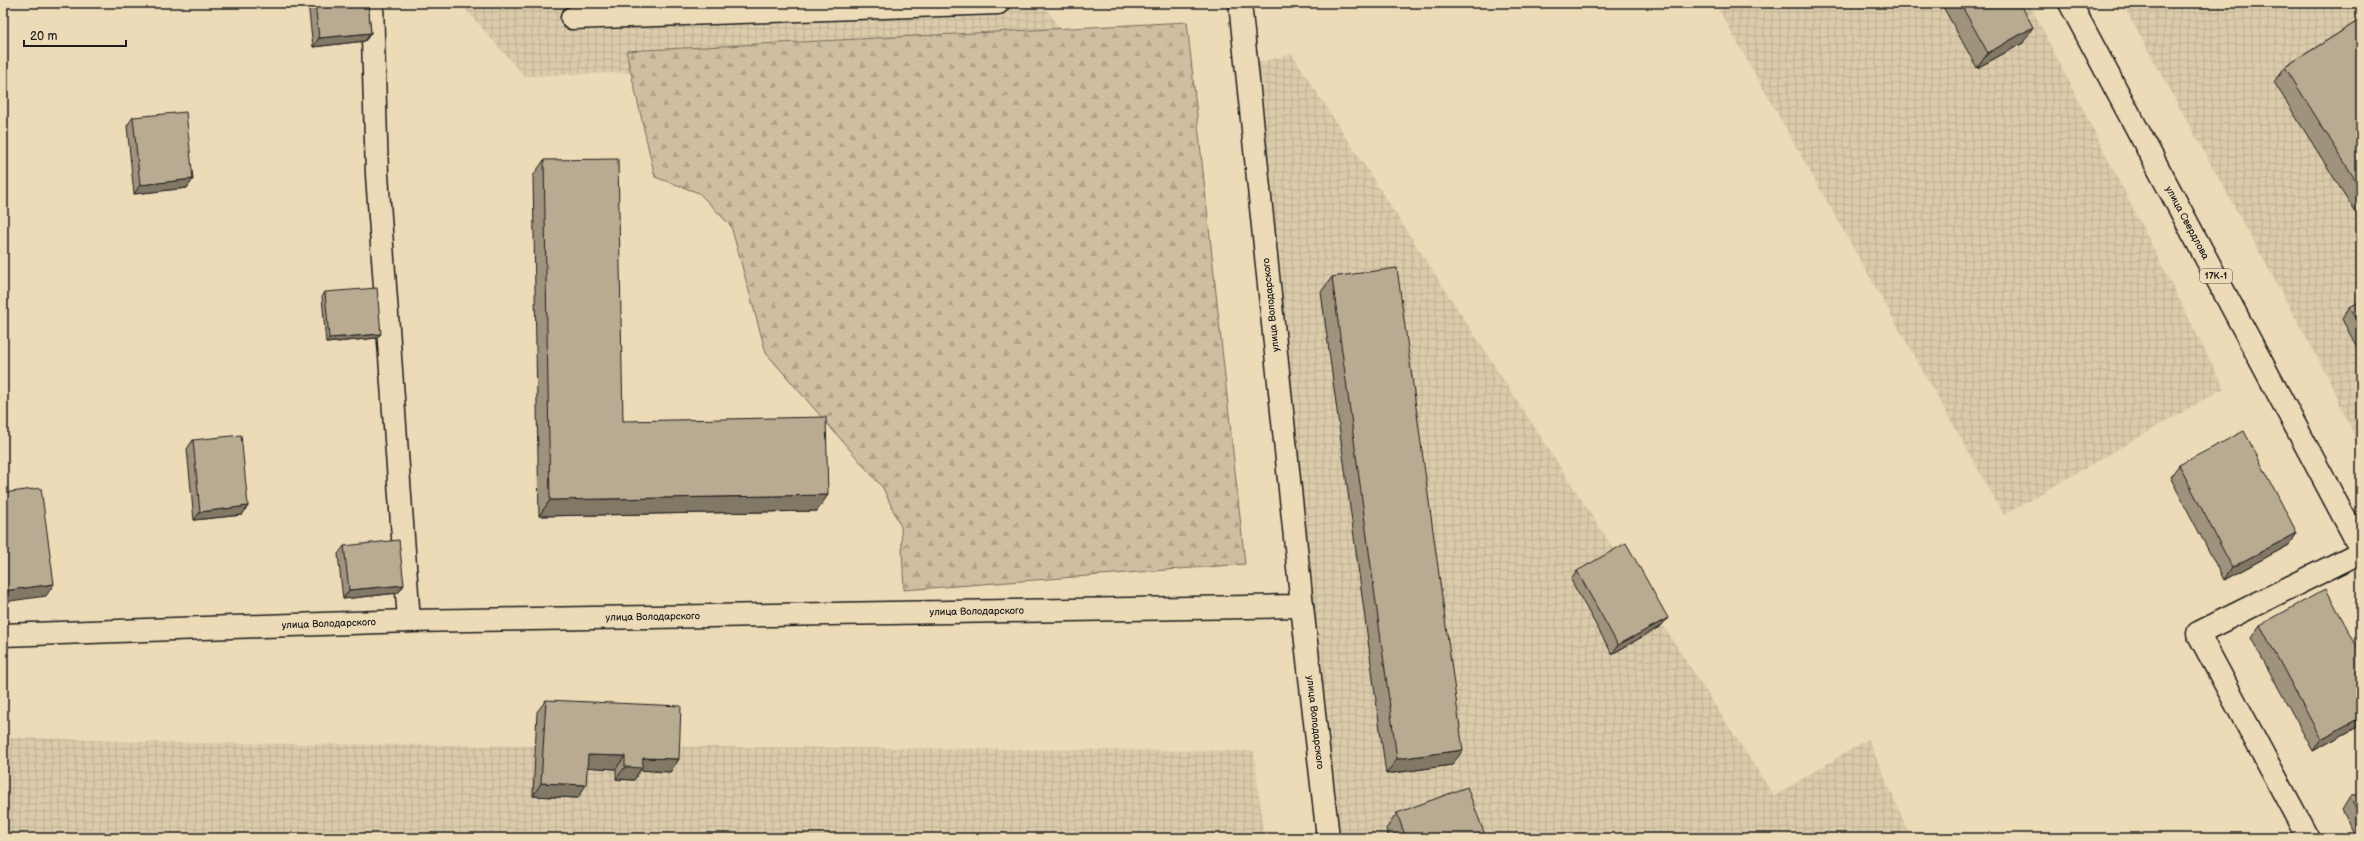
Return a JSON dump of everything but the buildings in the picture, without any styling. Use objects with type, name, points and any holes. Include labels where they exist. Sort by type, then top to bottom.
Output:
[{"type":"street","points":[[372,3],[377,175],[409,621]]},
{"type":"street","points":[[572,18],[998,3]]},
{"type":"street","name":"улица Володарского","points":[[1240,3],[1302,606],[1328,838]]},
{"type":"street","name":"улица Свердлова","points":[[2070,3],[2361,551]]},
{"type":"street","points":[[2308,838],[2198,633],[2361,551]]},
{"type":"street","name":"улица Володарского","points":[[3,635],[409,621],[1302,606]]},
{"type":"shaded area","points":[[460,3],[1042,3],[1081,58],[524,76]]},
{"type":"shaded area","points":[[1715,3],[2029,3],[2224,388],[2004,515]]},
{"type":"shaded area","points":[[2122,3],[2361,3],[2361,451],[2327,375]]},
{"type":"shaded area","points":[[1292,54],[1774,796],[1868,739],[1911,838],[1332,838],[1253,64]]},
{"type":"shaded area","points":[[3,737],[180,743],[1254,751],[1264,838],[3,838]]},
{"type":"green space","points":[[1187,22],[1245,564],[904,590],[901,527],[883,488],[766,353],[731,226],[699,193],[655,177],[626,51]]}]
